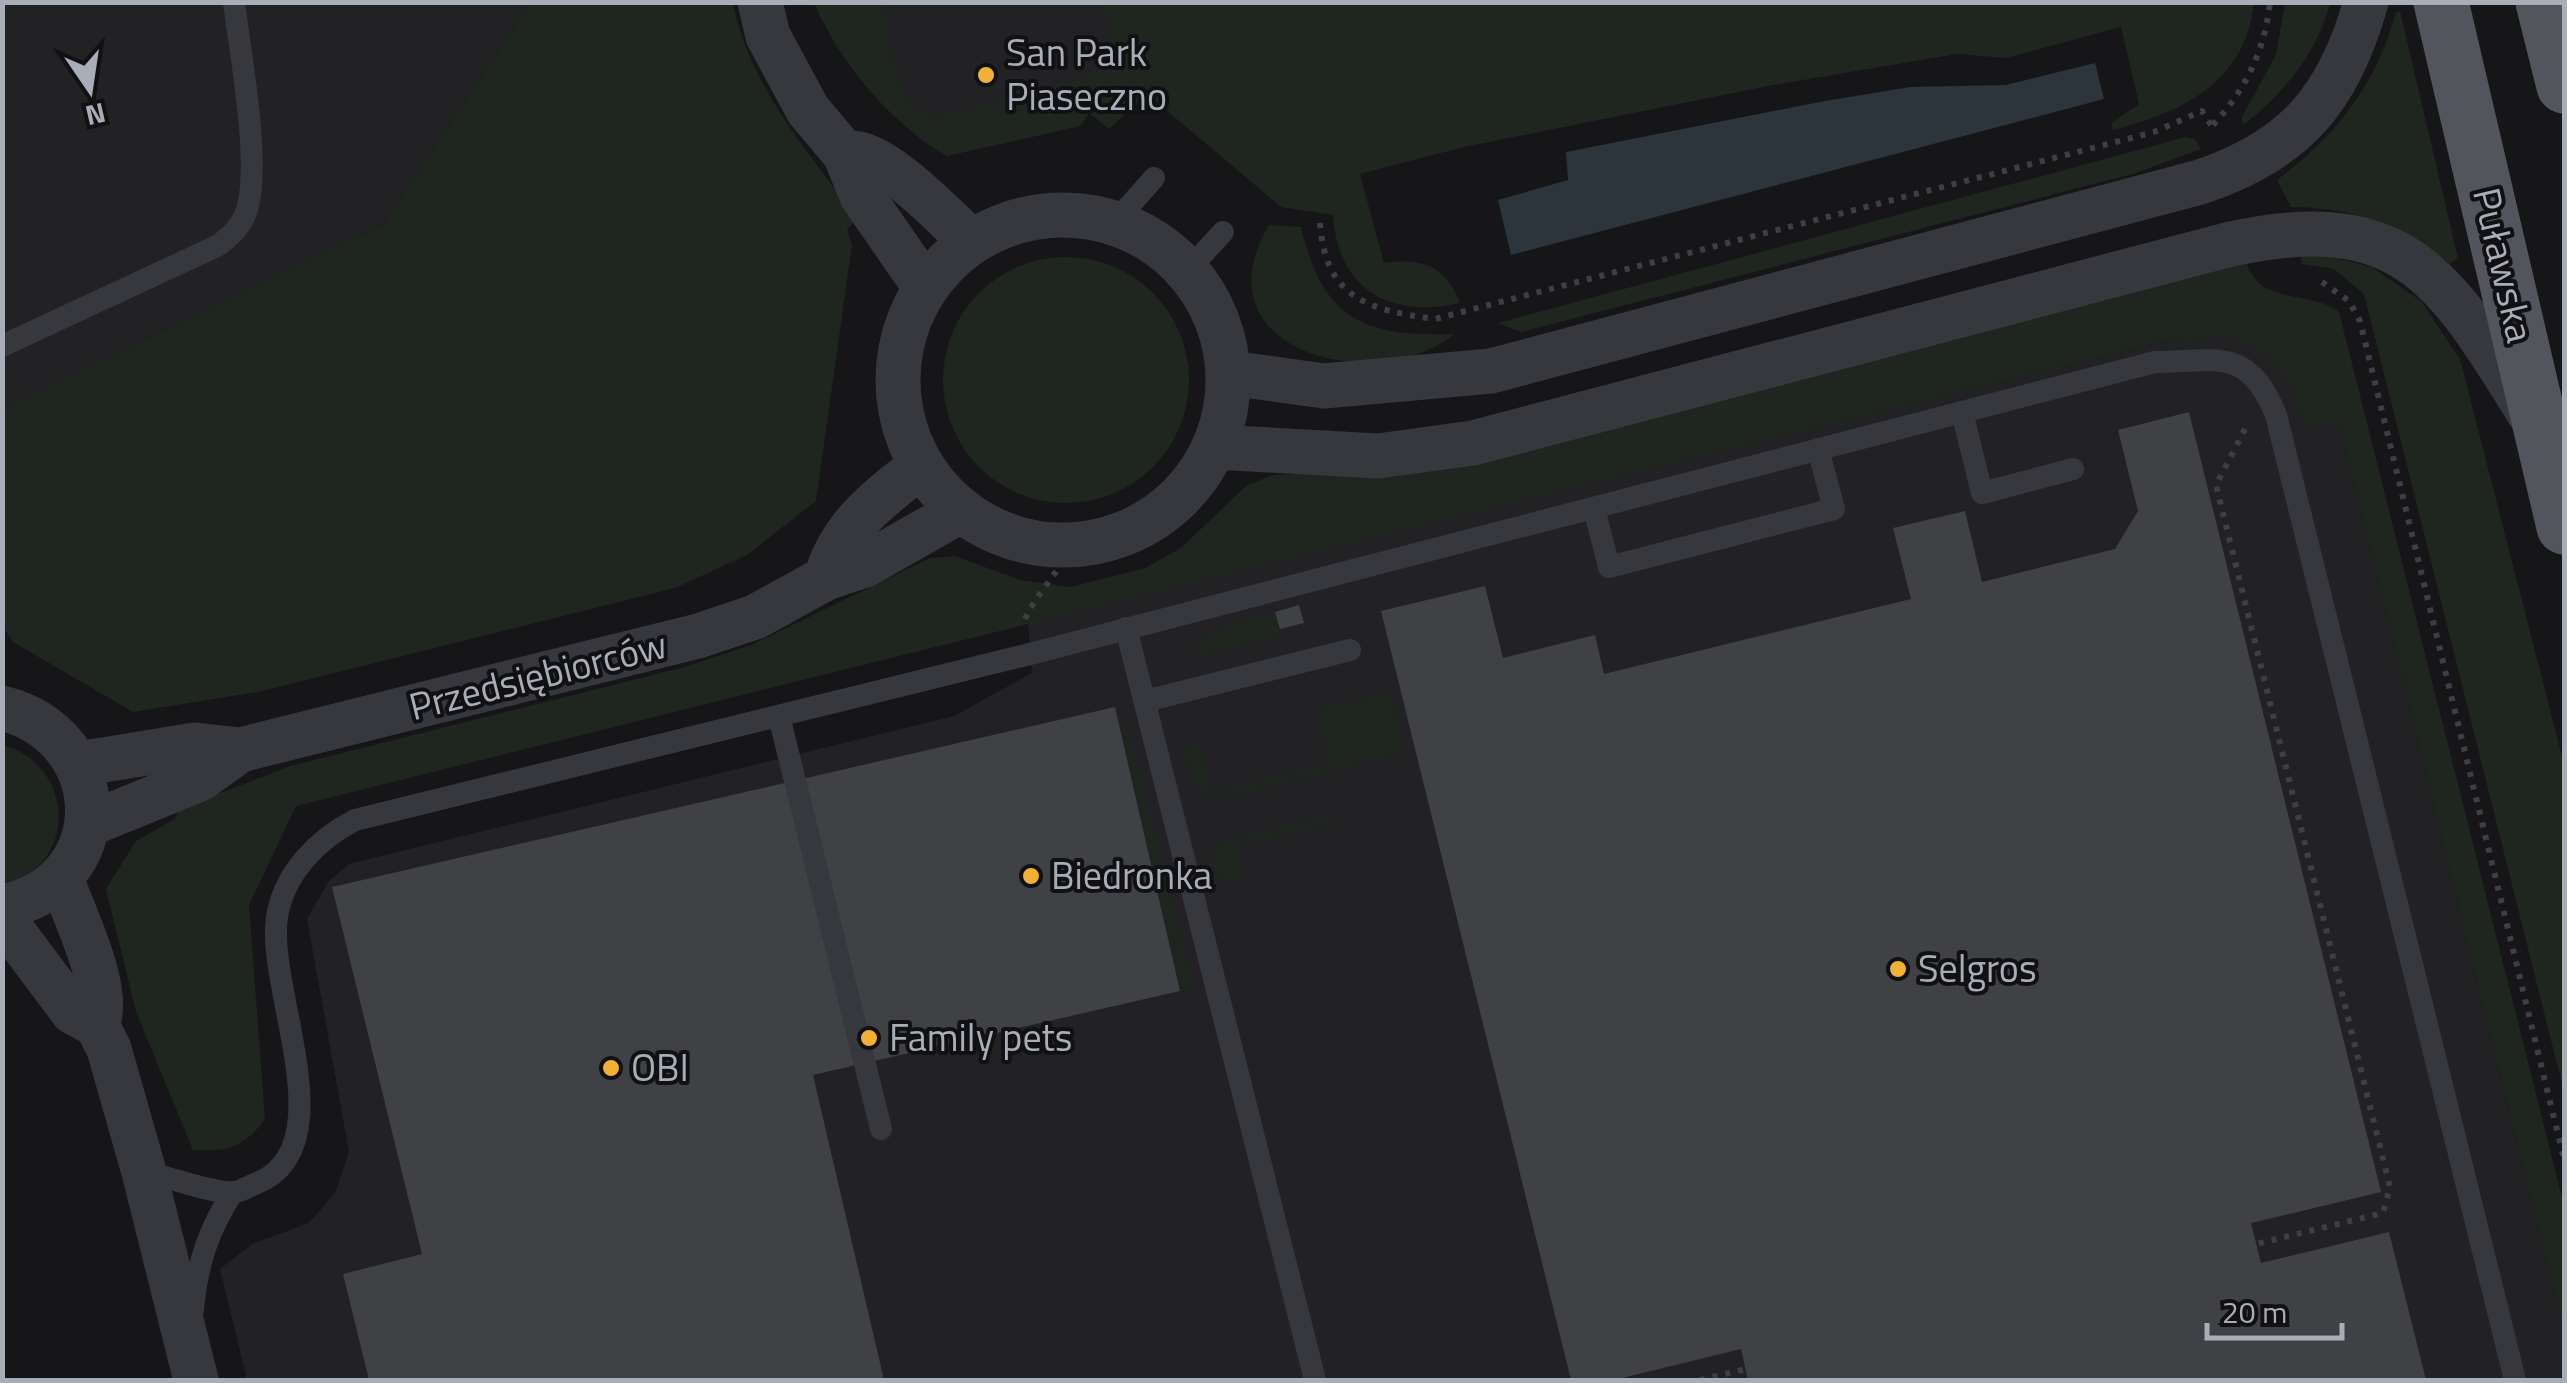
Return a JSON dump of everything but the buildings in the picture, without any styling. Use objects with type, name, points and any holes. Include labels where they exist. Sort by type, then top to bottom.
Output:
[{"type":"main road","name":"Puławska","points":[[2441,2],[2564,527]]},
{"type":"main road","points":[[2543,2],[2564,86]]},
{"type":"street","points":[[760,2],[782,64],[808,110],[845,154],[862,196],[925,287]]},
{"type":"street","points":[[1230,373],[1324,386],[1491,371],[2200,182],[2252,162],[2301,127],[2338,80],[2366,2]]},
{"type":"street","points":[[845,154],[856,152],[878,160],[972,242]]},
{"type":"street","points":[[1052,214],[1114,223],[1160,244],[1188,270],[1210,301],[1224,336],[1230,373],[1226,411],[1215,447],[1196,480],[1170,507],[1123,533],[1072,545],[1036,544],[1001,534],[962,510],[921,466],[905,432],[898,394],[898,356],[908,320],[925,287],[950,258],[972,242],[1015,221],[1052,214]]},
{"type":"street","points":[[1215,447],[1378,456],[1472,443],[2227,245],[2318,231],[2368,240],[2406,258],[2444,289],[2469,317],[2543,436]]},
{"type":"street","points":[[826,578],[834,552],[846,532],[921,466]]},
{"type":"street","name":"Przedsiębiorców","points":[[79,764],[195,746],[240,750],[698,636],[754,617],[826,578],[865,565],[962,510]]},
{"type":"street","points":[[2,708],[48,726],[79,764],[86,787],[87,825],[75,858],[61,878],[42,894],[2,908]]},
{"type":"street","name":"Przedsiębiorców","points":[[87,825],[200,779],[240,750]]},
{"type":"street","points":[[61,878],[102,992],[102,1014],[96,1024]]},
{"type":"street","points":[[2,917],[73,1012],[96,1024],[109,1050],[192,1362]]},
{"type":"lane","points":[[2,346],[219,244],[236,232],[246,214],[253,177],[234,2]]},
{"type":"lane","points":[[1114,223],[1154,178]]},
{"type":"lane","points":[[1188,270],[1223,232]]},
{"type":"lane","points":[[192,1362],[195,1275],[216,1219],[233,1192],[284,1168],[296,1144],[298,1095],[277,916],[304,858],[318,843],[355,820],[1019,656],[2155,362],[2232,362],[2252,371],[2266,390],[2286,453],[2516,1380]]},
{"type":"lane","points":[[1962,412],[1982,493],[2074,469]]},
{"type":"lane","points":[[1594,508],[1609,567],[1834,509],[1818,450]]},
{"type":"lane","points":[[1126,628],[1314,1380]]},
{"type":"lane","points":[[1146,700],[1350,650]]},
{"type":"lane","points":[[779,716],[881,1129]]},
{"type":"lane","points":[[144,1172],[233,1192]]},
{"type":"path","points":[[2212,126],[2252,70],[2268,26],[2270,2]]},
{"type":"path","points":[[1320,223],[1322,252],[1336,280],[1354,297],[1374,308],[1435,319],[2154,132],[2202,111],[2207,118]]},
{"type":"path","points":[[2308,280],[2340,292],[2360,321],[2564,1159]]},
{"type":"path","points":[[2256,1244],[2382,1213],[2390,1187],[2216,485],[2266,390]]},
{"type":"path","points":[[1019,656],[1024,620],[1033,602],[1055,579],[1072,545]]},
{"type":"path","points":[[1700,1380],[1746,1369]]},
{"type":"shaded area","points":[[3,3],[530,3],[385,223],[3,409]]},
{"type":"shaded area","points":[[530,3],[733,3],[741,34],[767,90],[857,219],[847,230],[852,245],[816,501],[747,555],[675,588],[258,692],[133,712],[13,642],[2,625],[2,409],[385,223]]},
{"type":"shaded area","name":"San Park Piaseczno","points":[[814,3],[1161,3],[1080,126],[947,156],[924,142],[878,100],[838,49]]},
{"type":"shaded area","points":[[814,3],[882,3],[903,89],[923,112],[938,116],[1090,76],[1106,64],[1114,49],[1105,3],[2254,3],[2248,31],[2224,74],[2186,103],[2113,130],[2111,123],[2139,104],[2121,27],[2006,58],[1957,54],[1773,85],[1464,147],[1360,174],[1384,263],[1410,262],[1431,267],[1447,280],[1460,303],[1434,307],[1390,302],[1372,293],[1345,262],[1333,215],[1281,207],[1151,97],[1140,100],[1109,129],[1089,113],[1080,126],[947,156],[906,126],[869,90],[838,48]]},
{"type":"shaded area","points":[[2285,3],[2330,3],[2317,39],[2297,71],[2243,125],[2242,117],[2276,55]]},
{"type":"shaded area","points":[[2400,11],[2458,258],[2450,264],[2413,239],[2376,221],[2336,211],[2291,207],[2277,180],[2318,145],[2352,106],[2377,63],[2396,12]]},
{"type":"shaded area","points":[[2095,63],[2104,99],[1511,255],[1498,200],[1568,180],[1566,152],[1825,101],[1910,87],[2006,85]]},
{"type":"shaded area","points":[[2186,137],[2195,139],[2201,149],[2133,174],[1521,332],[1498,323]]},
{"type":"shaded area","points":[[1269,225],[1301,227],[1321,283],[1335,303],[1352,316],[1395,332],[1455,334],[1420,353],[1381,362],[1341,361],[1304,350],[1274,331],[1255,304],[1252,268]]},
{"type":"shaded area","points":[[2300,255],[2325,255],[2372,267],[2421,301],[2460,359],[2564,764],[2564,1092],[2364,294],[2334,269],[2302,264]]},
{"type":"shaded area","points":[[1066,257],[1113,266],[1135,277],[1153,293],[1169,311],[1180,333],[1189,380],[1180,427],[1169,449],[1153,467],[1135,483],[1113,494],[1066,503],[1019,494],[997,483],[979,467],[963,449],[952,427],[943,380],[952,333],[963,311],[979,293],[997,277],[1019,266]]},
{"type":"shaded area","points":[[2245,257],[2260,284],[2339,312],[2564,1205],[2564,1334],[2339,423],[2306,429],[2290,386],[2279,369],[2266,355],[2232,339],[2185,343],[2182,337],[296,806],[249,905],[265,1119],[234,1146],[193,1150],[136,1012],[106,889],[136,841],[175,819],[179,809],[290,766],[688,666],[751,645],[930,558],[955,556],[1020,580],[1070,587],[1145,568],[1181,548],[1246,486],[1272,475],[1306,473]]},
{"type":"shaded area","points":[[2319,303],[2339,422],[2564,1334],[2564,1380],[247,1380],[220,1269],[252,1244],[309,1223],[335,1193],[349,1152],[307,919],[329,881],[349,864],[954,716],[1032,673],[1028,623]]},
{"type":"shaded area","points":[[1275,612],[1281,636],[1204,655],[1195,651],[1199,640],[1240,621]]},
{"type":"shaded area","points":[[1391,692],[1405,749],[1402,753],[1228,797],[1208,794],[1191,776],[1185,749],[1199,739],[1212,792],[1330,763],[1317,710]]},
{"type":"shaded area","points":[[1130,732],[1193,988],[1182,990],[1123,733]]},
{"type":"shaded area","points":[[2,745],[26,755],[44,772],[55,793],[59,815],[56,837],[46,858],[28,874],[3,883]]},
{"type":"shaded area","points":[[1327,815],[1336,823],[1238,846],[1245,879],[1227,881],[1215,872],[1211,854],[1224,841]]},
{"type":"place","name":"San Park Piaseczno","points":[[986,75]]},
{"type":"place","name":"Biedronka","points":[[1031,876]]},
{"type":"place","name":"Selgros","points":[[1898,969]]},
{"type":"place","name":"Family pets","points":[[869,1038]]},
{"type":"place","name":"OBI","points":[[611,1068]]}]
